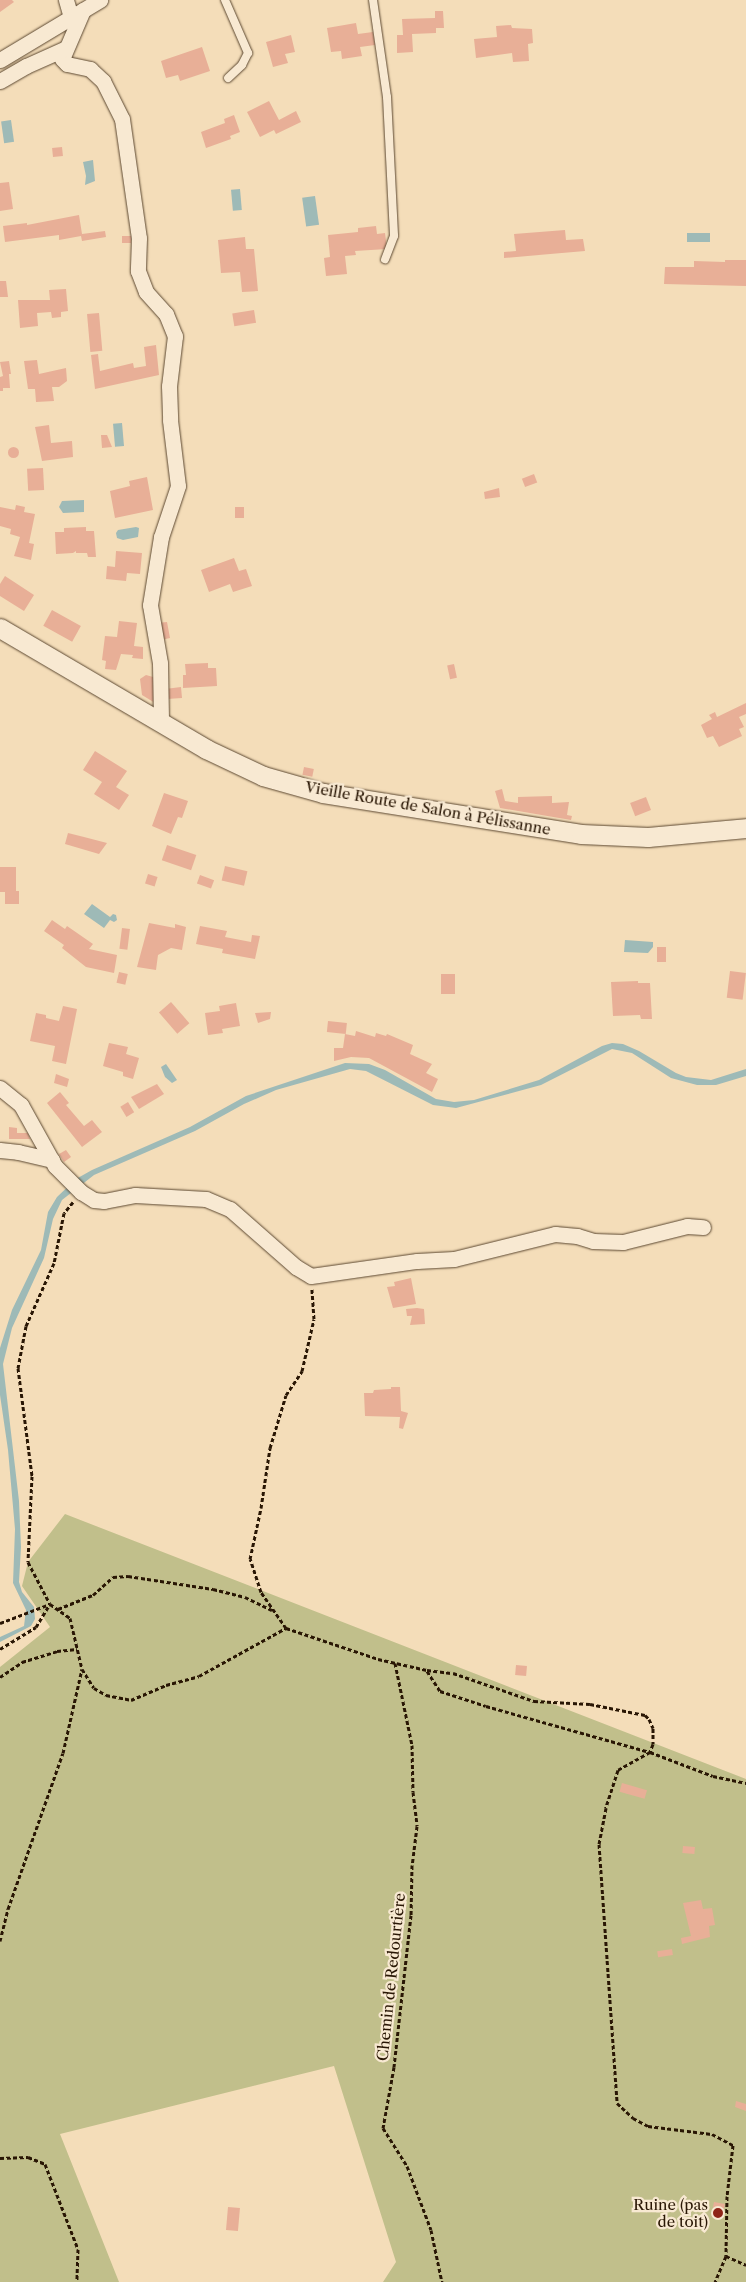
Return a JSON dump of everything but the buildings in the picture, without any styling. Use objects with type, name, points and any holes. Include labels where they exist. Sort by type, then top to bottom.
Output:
[{"type":"street","points":[[66,0],[77,14]]},
{"type":"street","points":[[0,60],[100,0]]},
{"type":"street","points":[[77,14],[62,59],[67,64],[90,69],[102,81],[122,119],[139,238],[138,271],[146,292],[166,314],[175,336],[170,386],[170,420],[178,486],[161,537],[150,605],[160,663],[161,722]]},
{"type":"street","points":[[0,81],[26,66],[64,49]]},
{"type":"street","name":"Vieille Route de Salon à Pélissanne","points":[[0,628],[206,749],[263,776],[323,793],[581,834],[648,837],[746,828]]},
{"type":"street","points":[[0,1088],[21,1105],[52,1160],[69,1181],[94,1200],[104,1202],[135,1195],[206,1200],[230,1208],[296,1267],[311,1276],[417,1261],[454,1259],[555,1234],[577,1236],[594,1241],[622,1242],[687,1226],[703,1227]]},
{"type":"street","points":[[0,1150],[52,1160]]},
{"type":"lane","points":[[225,0],[248,53],[242,65],[228,78]]},
{"type":"lane","points":[[373,0],[387,97],[394,236],[385,259]]},
{"type":"path","points":[[81,1192],[64,1213],[54,1263],[26,1326],[18,1368],[32,1476],[28,1562],[50,1604],[70,1618],[82,1669],[94,1688],[106,1695],[131,1700],[166,1685],[199,1676],[286,1628]]},
{"type":"path","points":[[311,1276],[314,1319],[302,1371],[286,1395],[270,1448],[261,1508],[250,1559],[260,1592],[286,1628],[317,1641],[395,1663],[453,1674],[534,1701],[590,1704],[645,1715],[653,1728],[653,1744],[650,1752],[618,1770],[606,1808],[599,1844],[617,2103],[633,2118],[648,2126],[712,2134],[733,2145],[727,2196],[726,2256],[715,2282]]},
{"type":"path","points":[[57,1609],[88,1598],[113,1577],[128,1576],[213,1589],[245,1597],[272,1611]]},
{"type":"path","points":[[0,1623],[50,1604]]},
{"type":"path","points":[[0,1649],[36,1628],[50,1604]]},
{"type":"path","points":[[0,1677],[22,1662],[57,1651],[77,1649]]},
{"type":"path","name":"Chemin de Redourtière","points":[[395,1663],[412,1745],[413,1792],[417,1826],[412,1865],[412,1915],[394,2067],[383,2128],[407,2166],[431,2230],[442,2282]]},
{"type":"path","points":[[0,1941],[8,1909],[63,1753],[82,1669]]},
{"type":"path","points":[[427,1670],[440,1691],[486,1706],[650,1752],[713,1776],[746,1782]]},
{"type":"path","points":[[0,2158],[28,2158],[45,2164],[78,2249],[77,2282]]},
{"type":"path","points":[[726,2256],[746,2265]]},
{"type":"shaded area","points":[[65,1514],[746,1779],[746,2282],[383,2282],[396,2262],[334,2066],[60,2134],[119,2282],[0,2282],[0,1667],[50,1627],[22,1586],[28,1562]]},
{"type":"water","points":[[11,120],[14,142],[4,143],[1,121]]},
{"type":"water","points":[[93,160],[95,181],[85,185],[86,176],[83,162]]},
{"type":"water","points":[[240,189],[242,210],[233,211],[231,190]]},
{"type":"water","points":[[315,196],[319,225],[306,227],[302,198]]},
{"type":"water","points":[[687,233],[710,233],[710,242],[687,242]]},
{"type":"water","points":[[122,423],[124,446],[115,447],[113,424]]},
{"type":"water","points":[[84,500],[84,512],[63,513],[59,507],[62,501]]},
{"type":"water","points":[[139,528],[138,537],[123,540],[117,538],[116,533],[118,530]]},
{"type":"water","points":[[92,904],[110,917],[113,914],[116,915],[117,920],[114,922],[110,920],[104,928],[84,914]]},
{"type":"water","points":[[625,940],[653,942],[653,947],[648,953],[624,952]]},
{"type":"water","points":[[612,1043],[623,1044],[639,1051],[686,1077],[711,1080],[746,1069],[746,1076],[716,1085],[697,1085],[671,1078],[632,1053],[612,1049],[541,1085],[456,1108],[433,1105],[366,1071],[350,1069],[276,1090],[244,1104],[195,1131],[94,1175],[62,1200],[53,1219],[44,1258],[12,1328],[3,1364],[19,1501],[21,1547],[19,1582],[22,1592],[34,1607],[35,1619],[31,1626],[0,1642],[0,1637],[24,1626],[26,1610],[13,1583],[15,1529],[8,1450],[0,1395],[0,1348],[12,1310],[41,1250],[48,1212],[57,1197],[76,1179],[92,1170],[190,1127],[246,1096],[345,1063],[369,1064],[385,1070],[436,1099],[454,1102],[474,1100],[539,1080],[602,1046]]},
{"type":"water","points":[[166,1064],[177,1080],[172,1083],[165,1077],[161,1067]]},
{"type":"place","name":"Ruine (pas de toit)","points":[[718,2213]]}]
